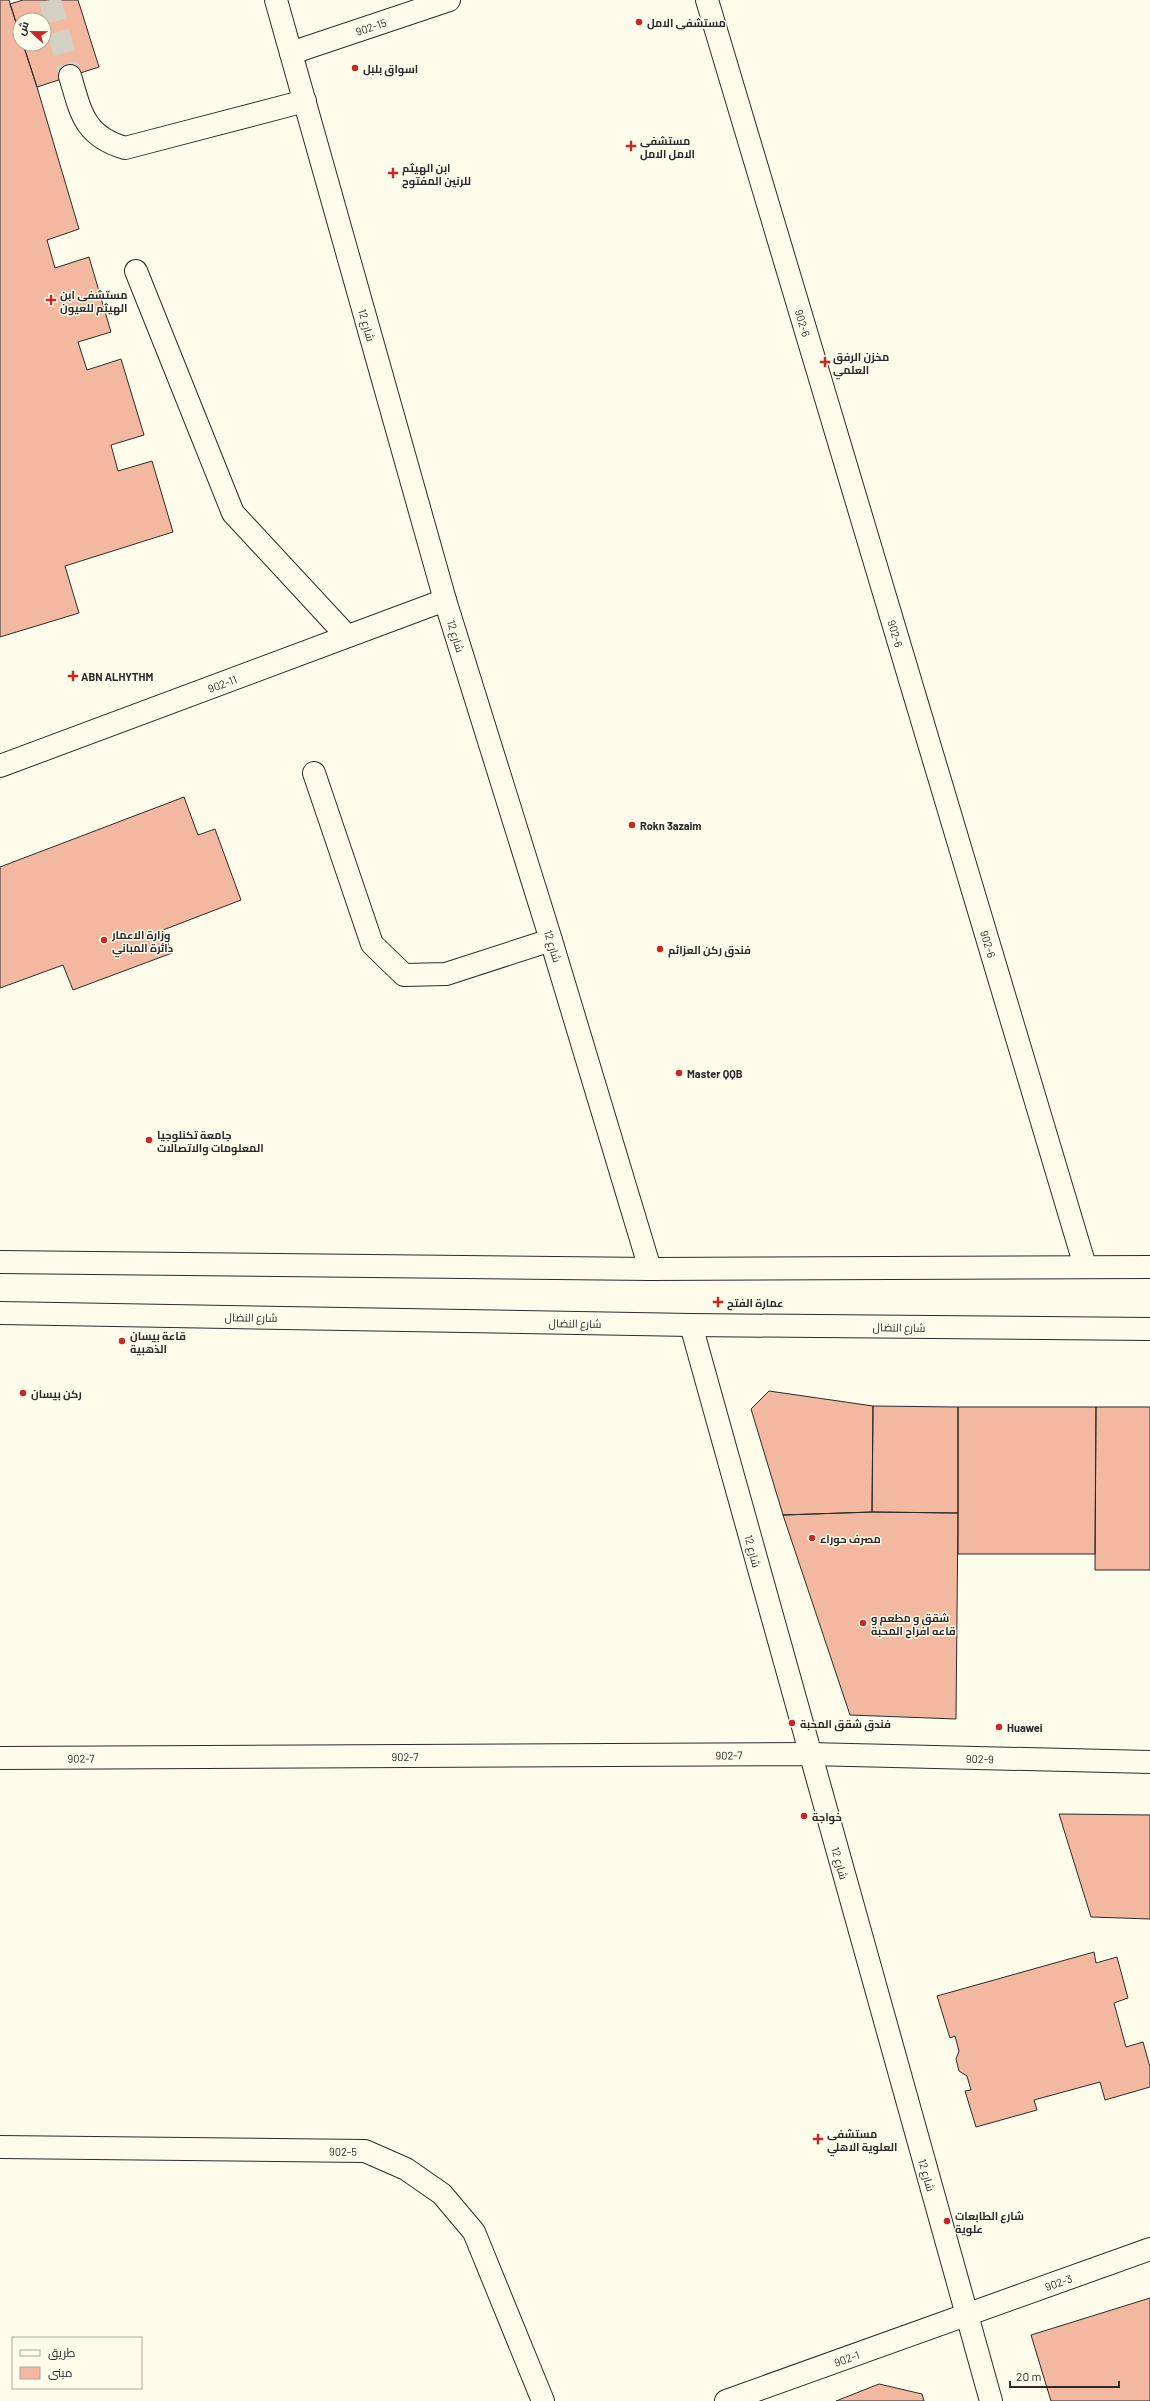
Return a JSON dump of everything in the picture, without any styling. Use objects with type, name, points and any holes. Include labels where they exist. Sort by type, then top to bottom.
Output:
[{"type":"street","name":"شارع 12","points":[[276,0],[445,600],[551,940],[650,1269]]},
{"type":"street","name":"902-15","points":[[291,52],[449,0]]},
{"type":"street","name":"902-6","points":[[706,0],[1085,1266]]},
{"type":"street","points":[[70,76],[81,115],[94,133],[109,143],[125,148],[305,101]]},
{"type":"street","points":[[136,271],[233,513],[347,636]]},
{"type":"street","name":"902-11","points":[[0,766],[445,600]]},
{"type":"street","points":[[314,773],[372,944],[404,975],[446,974],[551,940]]},
{"type":"street","points":[[0,1262],[650,1269],[1085,1266],[1150,1267]]},
{"type":"street","name":"شارع النضال","points":[[0,1313],[690,1325],[1150,1329]]},
{"type":"street","name":"شارع 12","points":[[690,1325],[991,2401]]},
{"type":"street","name":"902-7","points":[[0,1758],[809,1754]]},
{"type":"street","name":"902-9","points":[[809,1754],[1150,1762]]},
{"type":"street","name":"902-5","points":[[0,2147],[365,2151],[406,2169],[442,2194],[474,2232],[543,2401]]},
{"type":"street","name":"902-3","points":[[967,2315],[1150,2249]]},
{"type":"street","name":"902-1","points":[[726,2401],[967,2315]]},
{"type":"building","name":"مستشفى ابن الهيثم للعيون","points":[[0,0],[9,0],[13,12],[12,52],[26,52],[79,229],[47,240],[55,268],[89,257],[111,332],[78,342],[87,370],[121,359],[144,435],[111,445],[118,471],[152,461],[173,532],[65,566],[79,613],[0,637]]},
{"type":"building","points":[[23,0],[78,0],[99,67],[37,87],[26,52],[52,52],[52,12],[13,12],[10,4]]},
{"type":"building","points":[[184,797],[198,835],[215,829],[241,900],[163,930],[172,953],[73,990],[63,965],[0,988],[0,867]]},
{"type":"building","points":[[769,1391],[873,1406],[872,1512],[783,1515],[751,1409]]},
{"type":"building","points":[[873,1406],[958,1407],[958,1513],[872,1512]]},
{"type":"building","points":[[958,1407],[1096,1407],[1095,1554],[958,1554]]},
{"type":"building","points":[[1096,1407],[1150,1407],[1150,1570],[1095,1570]]},
{"type":"building","points":[[872,1512],[958,1513],[956,1719],[850,1715],[783,1515]]},
{"type":"building","points":[[1059,1814],[1150,1815],[1150,1919],[1091,1917]]},
{"type":"building","points":[[1094,1952],[1096,1963],[1117,1957],[1128,1998],[1114,2003],[1126,2047],[1143,2042],[1150,2067],[1150,2087],[1105,2100],[1100,2082],[1034,2100],[1037,2110],[976,2127],[965,2091],[971,2090],[967,2076],[959,2071],[956,2059],[959,2051],[955,2036],[950,2038],[937,1996]]},
{"type":"building","points":[[1150,2298],[1150,2401],[1051,2401],[1031,2335]]},
{"type":"building","points":[[879,2384],[922,2394],[924,2401],[836,2401]]},
{"type":"tunnel","points":[[50,0],[70,76]]},
{"type":"place","name":"مستشفى الامل","points":[[639,22]]},
{"type":"place","name":"اسواق بلبل","points":[[355,68]]},
{"type":"place","name":"مستشفى الامل الامل","points":[[631,146]]},
{"type":"place","name":"ابن الهيثم للرنين المفتوح","points":[[393,173]]},
{"type":"place","name":"مستشفى ابن الهيثم للعيون","points":[[51,300]]},
{"type":"place","name":"مخزن الرفق العلمي","points":[[825,362]]},
{"type":"place","name":"ABN ALHYTHM","points":[[73,676]]},
{"type":"place","name":"Rokn 3azaim","points":[[632,825]]},
{"type":"place","name":"وزارة الاعمار دائرة المباني","points":[[104,940]]},
{"type":"place","name":"فندق ركن العزائم","points":[[660,949]]},
{"type":"place","name":"Master QQB","points":[[679,1073]]},
{"type":"place","name":"جامعة تكنلوجيا المعلومات والاتصالات","points":[[149,1140]]},
{"type":"place","name":"عمارة الفتح","points":[[718,1302]]},
{"type":"place","name":"قاعة بيسان الذهبية","points":[[122,1341]]},
{"type":"place","name":"ركن بيسان","points":[[23,1393]]},
{"type":"place","name":"مصرف حوراء","points":[[812,1538]]},
{"type":"place","name":"شقق و مطعم و قاعه افراح المحبة","points":[[863,1623]]},
{"type":"place","name":"فندق شقق المحبة","points":[[792,1723]]},
{"type":"place","name":"Huawei","points":[[999,1727]]},
{"type":"place","name":"خواجة","points":[[804,1816]]},
{"type":"place","name":"مستشفى العلوية الاهلي","points":[[818,2139]]},
{"type":"place","name":"شارع الطابعات علوية","points":[[947,2221]]}]
